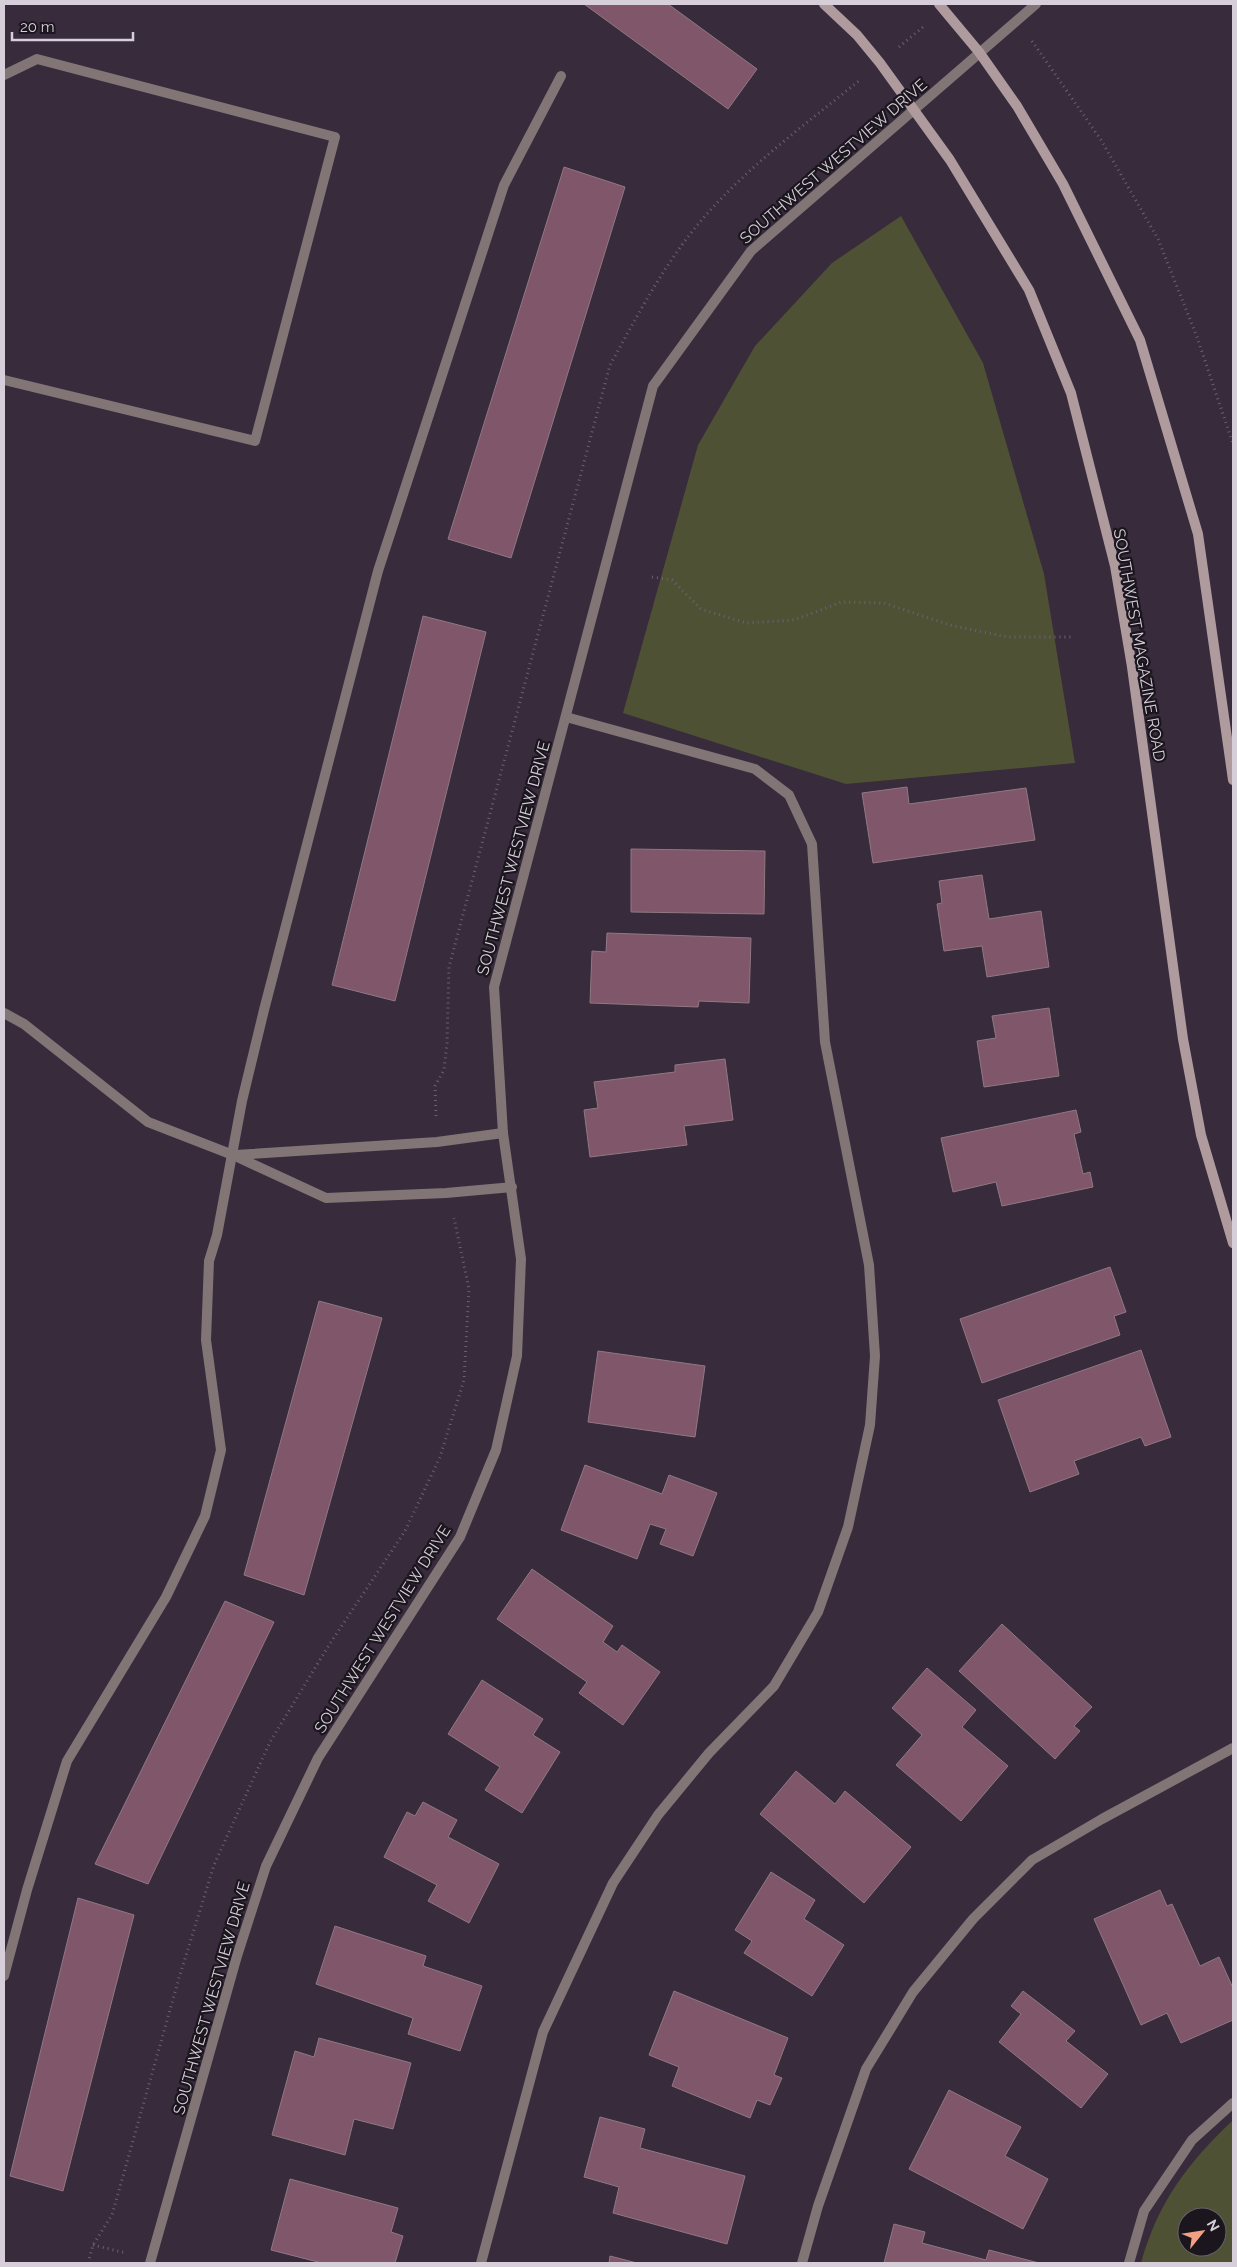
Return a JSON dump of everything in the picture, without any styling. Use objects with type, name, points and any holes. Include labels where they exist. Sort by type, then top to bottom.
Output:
[{"type":"main road","name":"SOUTHWEST MAGAZINE ROAD","points":[[824,4],[857,35],[914,109],[980,207],[1029,290],[1071,393],[1115,566],[1132,667],[1184,1039],[1201,1135],[1233,1243]]},
{"type":"main road","points":[[939,4],[979,52],[1017,106],[1063,184],[1140,340],[1198,534],[1233,780]]},
{"type":"street","name":"SOUTHWEST WESTVIEW DRIVE","points":[[150,2263],[237,1956],[266,1866],[318,1758],[460,1537],[496,1450],[517,1356],[521,1259],[503,1133],[494,987],[653,386],[750,251],[1036,4]]},
{"type":"street","points":[[4,75],[37,59],[335,137],[255,441],[4,380]]},
{"type":"street","points":[[4,1976],[26,1890],[67,1761],[166,1597],[205,1516],[221,1450],[206,1340],[209,1261],[217,1234],[242,1101],[264,1010],[378,570],[504,185],[561,76]]},
{"type":"street","points":[[481,2263],[543,2032],[613,1883],[658,1815],[709,1753],[774,1686],[818,1612],[848,1527],[870,1425],[875,1356],[868,1265],[826,1042],[812,844],[789,795],[755,769],[566,717]]},
{"type":"street","points":[[4,1013],[24,1024],[148,1122],[232,1155],[326,1198],[446,1193],[512,1187]]},
{"type":"street","points":[[232,1155],[437,1142],[503,1133]]},
{"type":"street","points":[[802,2263],[818,2206],[866,2069],[913,1992],[973,1919],[1032,1860],[1102,1819],[1233,1748]]},
{"type":"street","points":[[1129,2263],[1144,2211],[1192,2140],[1233,2103]]},
{"type":"path","points":[[1019,20],[1101,140],[1158,239],[1198,337],[1233,444]]},
{"type":"path","points":[[652,577],[672,580],[701,609],[746,623],[794,620],[842,602],[884,603],[950,625],[1007,637],[1074,637]]},
{"type":"path","points":[[88,2263],[93,2245],[112,2215],[178,1978],[214,1865],[270,1742],[329,1645],[406,1531],[440,1457],[464,1380],[469,1289],[459,1236]]},
{"type":"green space","points":[[901,216],[983,363],[1044,574],[1075,763],[846,784],[623,713],[698,445],[755,346],[832,263]]},
{"type":"green space","points":[[1233,2120],[1233,2263],[1141,2263],[1156,2221],[1165,2203],[1188,2168]]},
{"type":"building","points":[[584,4],[668,4],[757,69],[728,109]]},
{"type":"building","points":[[564,167],[625,187],[511,558],[448,539]]},
{"type":"building","points":[[423,616],[486,632],[395,1001],[332,985]]},
{"type":"building","points":[[907,787],[909,804],[1026,788],[1035,840],[873,863],[862,793]]},
{"type":"building","points":[[631,849],[765,851],[764,914],[631,912]]},
{"type":"building","points":[[982,875],[989,919],[1041,911],[1049,967],[987,977],[982,946],[944,951],[937,904],[942,903],[939,881]]},
{"type":"building","points":[[607,933],[751,938],[749,1003],[699,1001],[698,1007],[590,1003],[592,951],[606,952]]},
{"type":"building","points":[[1049,1008],[1059,1076],[984,1087],[977,1041],[996,1038],[992,1016]]},
{"type":"building","points":[[725,1059],[733,1120],[684,1126],[687,1145],[590,1157],[584,1110],[598,1108],[594,1082],[675,1072],[675,1065]]},
{"type":"building","points":[[1076,1110],[1081,1132],[1074,1134],[1083,1174],[1090,1172],[1093,1187],[1002,1206],[996,1182],[953,1192],[941,1138]]},
{"type":"building","points":[[1110,1267],[1126,1312],[1114,1316],[1120,1335],[982,1383],[960,1319]]},
{"type":"building","points":[[319,1301],[382,1318],[304,1595],[244,1575]]},
{"type":"building","points":[[1141,1350],[1171,1437],[1145,1446],[1141,1437],[1074,1461],[1079,1474],[1030,1492],[998,1400]]},
{"type":"building","points":[[598,1351],[705,1366],[695,1437],[588,1422]]},
{"type":"building","points":[[585,1465],[662,1494],[669,1475],[717,1493],[693,1556],[660,1544],[666,1529],[650,1524],[637,1559],[561,1530]]},
{"type":"building","points":[[532,1569],[613,1626],[603,1642],[617,1652],[622,1645],[660,1672],[623,1725],[579,1693],[587,1682],[497,1619]]},
{"type":"building","points":[[225,1601],[274,1622],[148,1884],[95,1864]]},
{"type":"building","points":[[1002,1624],[1092,1707],[1074,1726],[1080,1731],[1055,1759],[959,1671]]},
{"type":"building","points":[[927,1668],[976,1710],[962,1727],[1008,1766],[961,1821],[896,1765],[922,1735],[892,1708]]},
{"type":"building","points":[[482,1680],[543,1719],[533,1735],[560,1752],[522,1813],[485,1790],[500,1767],[448,1734]]},
{"type":"building","points":[[796,1771],[835,1804],[845,1791],[911,1847],[864,1903],[760,1814]]},
{"type":"building","points":[[423,1802],[457,1820],[448,1837],[499,1864],[469,1923],[428,1901],[437,1885],[384,1857],[407,1812],[415,1816]]},
{"type":"building","points":[[771,1872],[815,1900],[804,1919],[844,1945],[812,1996],[744,1953],[752,1941],[735,1930]]},
{"type":"building","points":[[1160,1890],[1167,1906],[1172,1904],[1200,1966],[1219,1957],[1233,1988],[1233,2020],[1181,2043],[1167,2013],[1141,2025],[1094,1919]]},
{"type":"building","points":[[78,1898],[134,1915],[63,2191],[10,2176]]},
{"type":"building","points":[[335,1926],[426,1956],[423,1966],[482,1986],[460,2051],[408,2034],[413,2018],[316,1984]]},
{"type":"building","points":[[674,1991],[788,2038],[774,2075],[782,2078],[770,2105],[757,2100],[750,2118],[672,2086],[679,2067],[649,2055]]},
{"type":"building","points":[[1023,1991],[1075,2031],[1066,2041],[1108,2074],[1081,2108],[999,2042],[1021,2014],[1011,2006]]},
{"type":"building","points":[[319,2038],[411,2063],[393,2129],[354,2119],[345,2155],[272,2135],[295,2051],[314,2057]]},
{"type":"building","points":[[949,2090],[1021,2127],[1005,2156],[1048,2179],[1023,2229],[909,2169]]},
{"type":"building","points":[[600,2117],[645,2129],[640,2148],[745,2176],[727,2244],[613,2213],[619,2187],[584,2177]]},
{"type":"building","points":[[290,2179],[398,2208],[391,2232],[403,2236],[395,2263],[322,2263],[271,2250]]},
{"type":"building","points":[[894,2224],[925,2232],[922,2243],[986,2260],[989,2250],[1039,2263],[884,2263]]},
{"type":"building","points":[[610,2256],[637,2263],[609,2263]]}]
